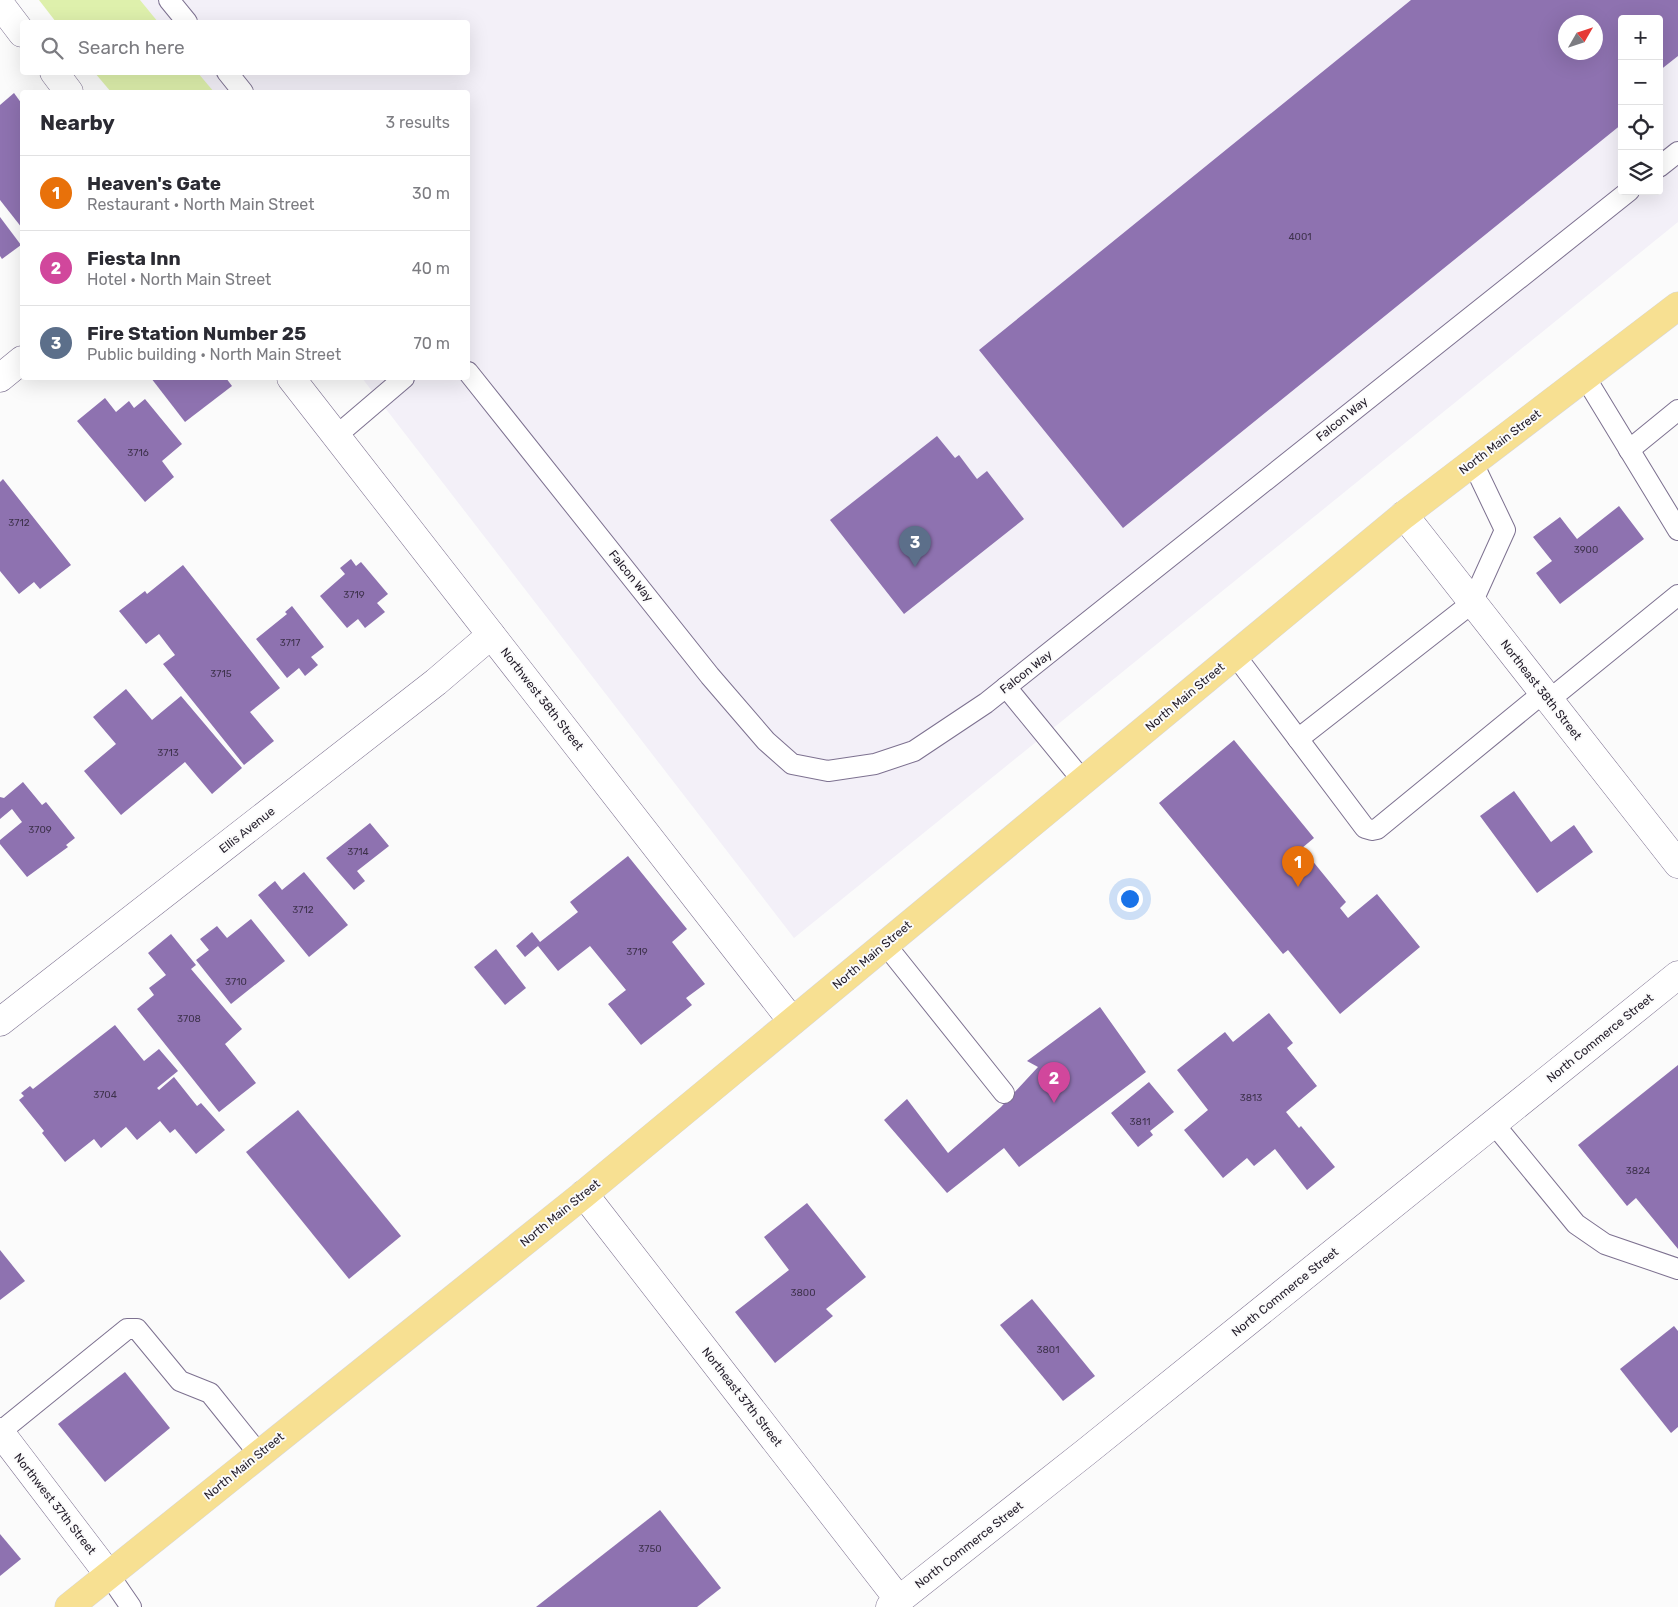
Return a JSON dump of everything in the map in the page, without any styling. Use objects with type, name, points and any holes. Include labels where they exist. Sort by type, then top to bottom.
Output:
[{"type":"main road","name":"North Main Street","points":[[70,1607],[584,1194],[1404,515],[1678,306]]},
{"type":"street","points":[[0,4],[20,30]]},
{"type":"street","points":[[56,75],[68,90]]},
{"type":"street","points":[[0,378],[20,362]]},
{"type":"street","name":"Northwest 38th Street","points":[[293,380],[792,1022]]},
{"type":"street","name":"Northeast 38th Street","points":[[1404,515],[1678,864]]},
{"type":"street","name":"Ellis Avenue","points":[[0,1022],[421,694],[491,635]]},
{"type":"street","name":"North Commerce Street","points":[[898,1605],[1678,975]]},
{"type":"street","name":"Northeast 37th Street","points":[[584,1194],[898,1605]]},
{"type":"street","name":"Northwest 37th Street","points":[[0,1432],[110,1575]]},
{"type":"lane","points":[[169,0],[185,20]]},
{"type":"lane","points":[[229,75],[241,90]]},
{"type":"lane","points":[[1663,164],[1678,152]]},
{"type":"lane","name":"Falcon Way","points":[[470,375],[710,676],[766,740],[792,764],[828,771],[875,764],[914,751],[1006,688],[1624,195]]},
{"type":"lane","points":[[1585,377],[1678,530]]},
{"type":"lane","points":[[336,436],[402,380]]},
{"type":"lane","points":[[1629,450],[1678,410]]},
{"type":"lane","points":[[1298,739],[1472,603],[1505,530],[1473,463]]},
{"type":"lane","points":[[1235,655],[1365,828],[1372,830],[1377,829],[1678,595]]},
{"type":"lane","points":[[1006,688],[1083,781]]},
{"type":"lane","points":[[885,944],[1004,1093]]},
{"type":"lane","points":[[1494,1124],[1576,1224],[1605,1244],[1678,1270]]},
{"type":"lane","points":[[0,1432],[127,1329],[137,1329],[180,1381],[210,1393],[259,1454]]},
{"type":"lane","points":[[110,1575],[131,1607]]},
{"type":"shaded area","points":[[61,0],[1678,0],[1678,222],[794,938],[364,380],[470,380],[470,90],[133,90],[121,75],[470,75],[470,20],[77,20]]},
{"type":"green space","points":[[39,0],[140,0],[156,20],[54,20]]},
{"type":"green space","points":[[97,75],[200,75],[212,90],[109,90]]},
{"type":"building","points":[[1411,0],[1678,0],[1678,56],[1663,68],[1663,15],[1618,15],[1618,127],[1123,528],[979,350]]},
{"type":"building","points":[[14,93],[20,101],[20,225],[0,200],[0,105]]},
{"type":"building","points":[[0,217],[20,246],[2,259],[0,256]]},
{"type":"building","points":[[153,380],[228,380],[232,386],[185,422]]},
{"type":"building","points":[[105,398],[116,412],[129,401],[134,408],[145,399],[182,444],[162,461],[174,477],[145,502],[77,421]]},
{"type":"building","points":[[937,436],[955,458],[959,455],[977,479],[987,471],[1024,519],[904,614],[830,520]]},
{"type":"building","points":[[3,479],[71,565],[40,589],[34,582],[19,594],[0,571],[0,482]]},
{"type":"building","points":[[1619,506],[1644,539],[1560,604],[1536,573],[1552,561],[1533,537],[1560,517],[1577,539]]},
{"type":"building","points":[[351,559],[356,566],[361,562],[388,594],[377,603],[385,612],[365,628],[358,619],[347,628],[320,596],[345,574],[340,568]]},
{"type":"building","points":[[183,565],[280,688],[250,712],[274,741],[244,765],[163,664],[175,655],[159,634],[146,644],[119,611],[145,591],[147,594]]},
{"type":"building","points":[[292,606],[324,647],[311,657],[318,665],[305,676],[299,668],[287,678],[256,639],[287,614],[285,612]]},
{"type":"building","points":[[126,689],[152,720],[181,696],[242,768],[212,794],[185,762],[121,815],[84,771],[116,744],[93,717]]},
{"type":"building","points":[[1234,740],[1314,838],[1302,848],[1346,902],[1340,908],[1348,918],[1377,894],[1420,947],[1340,1014],[1288,950],[1283,954],[1159,803]]},
{"type":"building","points":[[23,782],[42,805],[46,802],[75,838],[66,845],[68,847],[27,877],[0,844],[0,840],[22,822],[12,809],[0,819],[0,797],[4,798]]},
{"type":"building","points":[[1514,791],[1551,842],[1574,825],[1593,852],[1537,893],[1480,816]]},
{"type":"building","points":[[370,823],[389,846],[357,871],[365,881],[354,890],[326,858]]},
{"type":"building","points":[[628,856],[687,929],[672,942],[705,984],[686,998],[692,1005],[641,1045],[608,1004],[626,990],[590,946],[558,971],[538,946],[525,957],[516,946],[532,932],[540,942],[578,912],[570,902]]},
{"type":"building","points":[[304,872],[348,925],[309,957],[258,895],[275,881],[282,890]]},
{"type":"building","points":[[251,919],[285,961],[231,1004],[196,960],[209,950],[200,939],[217,926],[227,938]]},
{"type":"building","points":[[171,934],[196,965],[191,969],[242,1029],[225,1044],[256,1083],[219,1112],[137,1009],[154,995],[149,988],[166,975],[148,953]]},
{"type":"building","points":[[496,949],[526,988],[505,1005],[474,967]]},
{"type":"building","points":[[1100,1007],[1146,1072],[1019,1167],[1004,1148],[947,1193],[884,1120],[907,1099],[948,1153],[1001,1107],[1038,1067],[1027,1061]]},
{"type":"building","points":[[1269,1013],[1293,1043],[1287,1048],[1317,1086],[1286,1112],[1299,1128],[1301,1126],[1335,1167],[1307,1190],[1275,1149],[1254,1166],[1247,1158],[1223,1178],[1184,1130],[1208,1110],[1177,1070],[1225,1032],[1233,1042]]},
{"type":"building","points":[[115,1025],[144,1061],[159,1049],[178,1071],[157,1088],[159,1090],[174,1077],[197,1106],[201,1103],[225,1130],[196,1154],[175,1129],[170,1133],[160,1121],[137,1140],[126,1127],[101,1148],[94,1139],[65,1162],[42,1133],[44,1131],[19,1100],[24,1096],[21,1093],[30,1086],[33,1089]]},
{"type":"building","points":[[1678,1065],[1678,1249],[1636,1198],[1627,1206],[1578,1145]]},
{"type":"building","points":[[1149,1082],[1174,1112],[1150,1131],[1153,1135],[1138,1147],[1111,1113]]},
{"type":"building","points":[[298,1110],[401,1236],[349,1279],[246,1152]]},
{"type":"building","points":[[807,1203],[866,1277],[826,1309],[833,1316],[775,1363],[735,1312],[789,1270],[764,1237]]},
{"type":"building","points":[[0,1250],[25,1281],[0,1300]]},
{"type":"building","points":[[1032,1299],[1095,1376],[1063,1401],[1000,1325]]},
{"type":"building","points":[[1674,1326],[1678,1331],[1678,1427],[1671,1433],[1620,1369]]},
{"type":"building","points":[[125,1372],[170,1428],[105,1482],[58,1424]]},
{"type":"building","points":[[660,1510],[721,1588],[697,1607],[536,1607]]},
{"type":"building","points":[[0,1534],[21,1559],[0,1576]]},
{"type":"place","name":"Fire Station Number 25","points":[[915,567]]},
{"type":"place","name":"Heaven's Gate","points":[[1298,887]]},
{"type":"place","name":"Fiesta Inn","points":[[1054,1103]]}]
